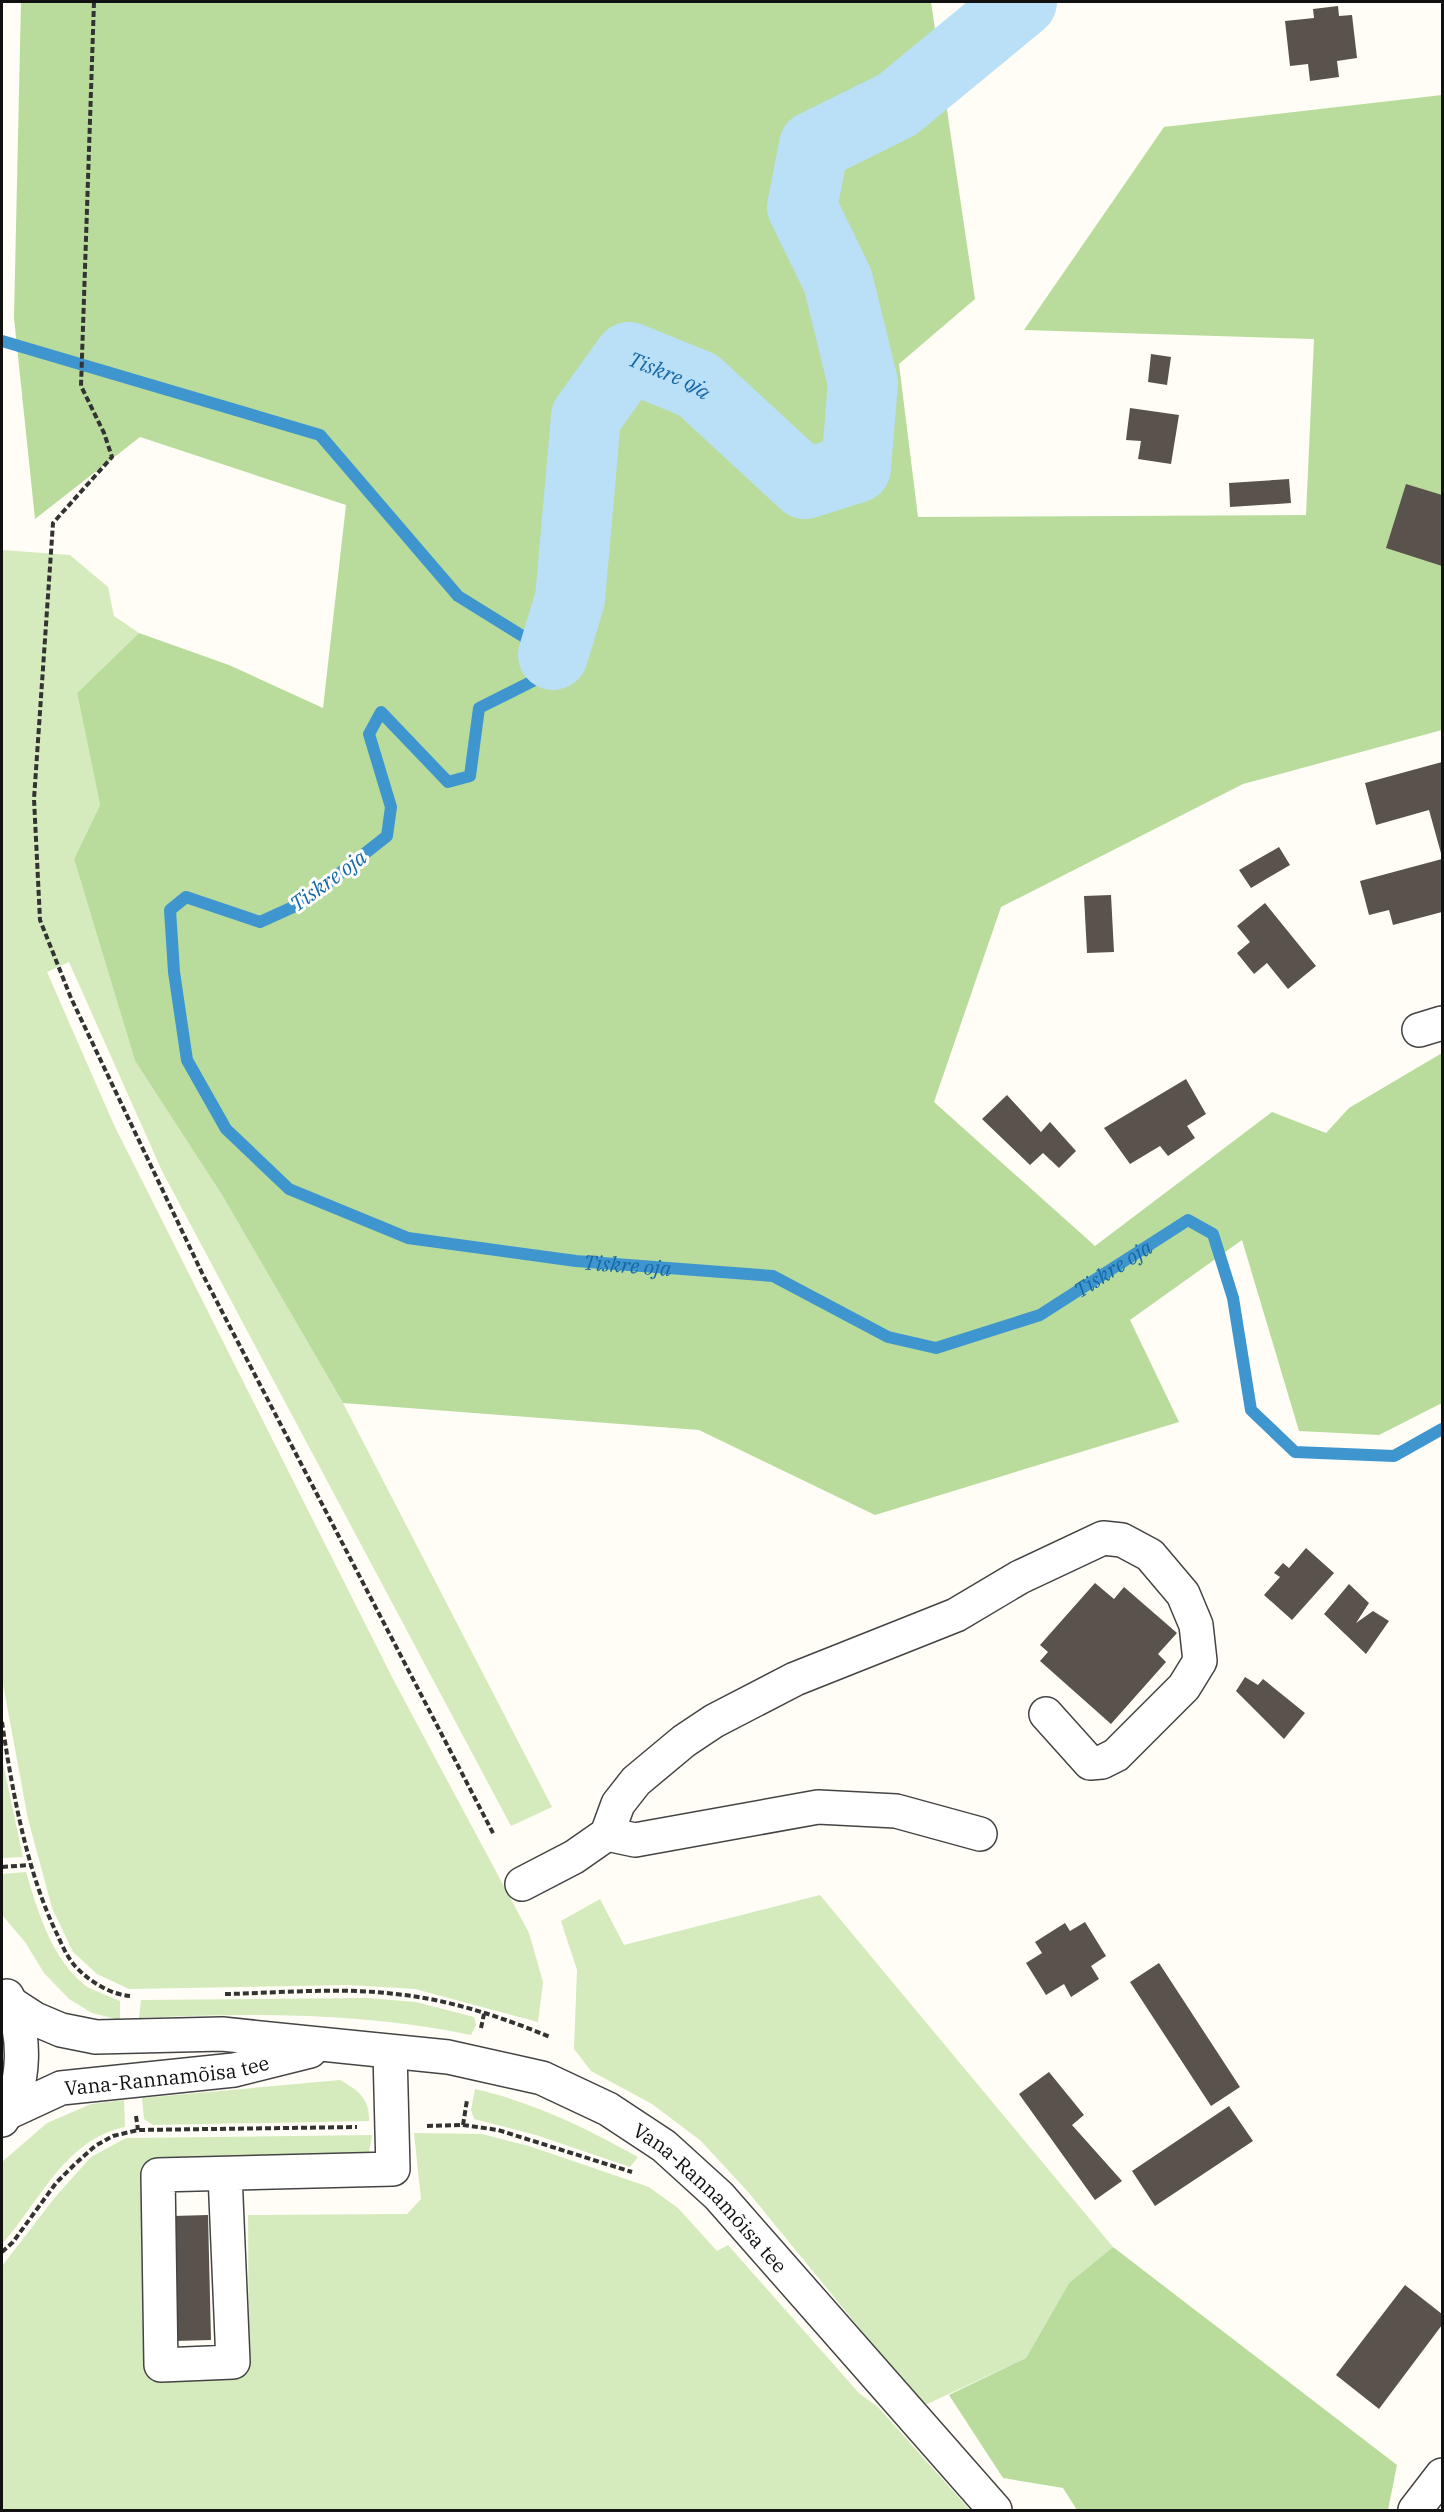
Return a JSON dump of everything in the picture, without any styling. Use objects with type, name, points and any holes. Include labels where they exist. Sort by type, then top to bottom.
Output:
[{"type":"street","points":[[522,1884],[574,1857],[607,1834],[618,1804],[636,1781],[684,1741],[714,1721],[785,1684],[956,1616],[1020,1577],[1103,1538],[1122,1540],[1150,1555],[1184,1594],[1196,1625],[1200,1661],[1184,1687],[1116,1755],[1102,1762],[1090,1762],[1046,1714]]},
{"type":"street","points":[[607,1834],[635,1840],[818,1807],[896,1811],[980,1834]]},
{"type":"street","points":[[4,2116],[20,2078],[21,2040],[7,1995]]},
{"type":"street","name":"Vana-Rannamõisa tee","points":[[7,1995],[35,2019],[61,2030],[96,2037],[222,2034],[448,2057],[542,2078],[608,2109],[664,2146],[719,2196],[995,2511]]},
{"type":"street","name":"Vana-Rannamõisa tee","points":[[4,2116],[61,2088],[234,2070],[330,2046]]},
{"type":"street","points":[[225,2174],[233,2362],[161,2366],[158,2175],[393,2169],[390,2052]]},
{"type":"street","points":[[1415,2511],[1443,2475]]},
{"type":"path","points":[[94,2],[81,386],[104,434],[112,457],[53,523],[34,800],[40,920],[71,998],[203,1275],[494,1835]]},
{"type":"path","points":[[2,1722],[30,1865],[47,1915],[74,1965],[90,1980],[106,1989],[127,1996],[139,1996]]},
{"type":"path","points":[[2,1867],[30,1865]]},
{"type":"path","points":[[222,1994],[393,1993],[451,2004],[529,2028],[550,2037]]},
{"type":"green space","points":[[21,2],[931,2],[975,299],[899,364],[918,517],[1306,515],[1314,339],[1024,330],[1164,127],[1442,95],[1442,730],[1243,784],[1001,907],[934,1102],[1095,1246],[1272,1112],[1326,1133],[1349,1108],[1442,1053],[1442,1403],[1379,1435],[1299,1431],[1242,1240],[1130,1320],[1179,1422],[875,1515],[699,1430],[343,1403],[222,1195],[135,1061],[74,859],[100,805],[77,693],[139,633],[229,665],[323,708],[346,505],[140,437],[35,519],[14,318]]},
{"type":"green space","points":[[2,550],[70,555],[108,587],[114,616],[139,633],[77,693],[100,805],[74,859],[135,1061],[222,1195],[343,1403],[552,1807],[511,1826],[162,1171],[69,962],[47,972],[114,1125],[394,1681],[529,1933],[543,1982],[538,2022],[415,1989],[349,1985],[129,1989],[97,1974],[73,1952],[52,1908],[28,1819],[2,1679]]},
{"type":"green space","points":[[2,1758],[23,1857],[2,1858]]},
{"type":"green space","points":[[26,1872],[55,1949],[74,1975],[86,1986],[120,2001],[120,2020],[92,2013],[69,1999],[44,1973],[25,1942],[2,1915],[2,1874]]},
{"type":"green space","points":[[820,1895],[1113,2247],[1069,2283],[1026,2358],[923,2406],[749,2193],[701,2141],[652,2104],[591,2071],[574,2049],[577,1970],[561,1921],[600,1899],[624,1945]]},
{"type":"green space","points":[[367,1998],[416,2002],[474,2017],[476,2025],[471,2035],[430,2027],[347,2018],[223,2015],[139,2018],[141,2000]]},
{"type":"green space","points":[[340,2080],[362,2096],[369,2113],[369,2121],[153,2125],[144,2119],[142,2098]]},
{"type":"green space","points":[[475,2089],[518,2101],[559,2117],[638,2157],[630,2167],[536,2135],[474,2119],[471,2110]]},
{"type":"green space","points":[[124,2100],[125,2127],[104,2134],[85,2145],[69,2159],[2,2244],[2,2162],[47,2123],[91,2104]]},
{"type":"green space","points":[[414,2133],[482,2134],[529,2146],[649,2187],[678,2208],[717,2251],[728,2245],[859,2393],[878,2407],[970,2510],[2,2510],[2,2266],[56,2196],[91,2157],[126,2138],[372,2135],[369,2153],[353,2160],[146,2163],[149,2374],[249,2371],[248,2215],[407,2214],[421,2199]]},
{"type":"green space","points":[[1113,2247],[1397,2465],[1388,2510],[1077,2510],[1063,2488],[1003,2478],[949,2395],[1026,2358],[1069,2283]]},
{"type":"building","points":[[1338,6],[1339,16],[1352,15],[1357,58],[1337,61],[1339,77],[1310,81],[1308,64],[1290,66],[1285,21],[1314,18],[1313,9]]},
{"type":"building","points":[[1151,354],[1171,357],[1167,385],[1148,382]]},
{"type":"building","points":[[1130,408],[1179,415],[1171,464],[1138,459],[1141,441],[1126,440]]},
{"type":"building","points":[[1289,479],[1291,503],[1230,507],[1229,483]]},
{"type":"building","points":[[1406,484],[1442,495],[1442,566],[1386,548]]},
{"type":"building","points":[[1442,762],[1442,857],[1429,810],[1376,825],[1365,783]]},
{"type":"building","points":[[1279,847],[1290,865],[1251,888],[1239,870]]},
{"type":"building","points":[[1442,859],[1442,912],[1393,925],[1389,910],[1369,915],[1360,881]]},
{"type":"building","points":[[1111,895],[1114,952],[1087,953],[1084,896]]},
{"type":"building","points":[[1265,903],[1316,966],[1288,989],[1267,963],[1254,974],[1237,953],[1250,942],[1237,926]]},
{"type":"building","points":[[1186,1079],[1206,1114],[1187,1126],[1195,1138],[1168,1156],[1160,1146],[1130,1164],[1104,1128]]},
{"type":"building","points":[[1007,1095],[1041,1132],[1050,1122],[1076,1151],[1059,1168],[1043,1153],[1030,1165],[982,1119]]},
{"type":"building","points":[[1306,1548],[1334,1573],[1292,1620],[1264,1595],[1280,1577],[1274,1573],[1283,1563],[1289,1568]]},
{"type":"building","points":[[1095,1583],[1114,1599],[1124,1587],[1177,1633],[1158,1654],[1166,1662],[1111,1724],[1040,1661],[1048,1652],[1040,1645]]},
{"type":"building","points":[[1349,1584],[1369,1603],[1356,1623],[1373,1611],[1389,1621],[1366,1654],[1324,1614]]},
{"type":"building","points":[[1245,1677],[1258,1685],[1263,1679],[1305,1713],[1284,1739],[1236,1691]]},
{"type":"building","points":[[1085,1922],[1106,1956],[1091,1966],[1099,1979],[1071,1997],[1064,1984],[1046,1995],[1026,1963],[1042,1953],[1035,1942],[1065,1923],[1070,1931]]},
{"type":"building","points":[[1159,1963],[1240,2087],[1211,2106],[1130,1982]]},
{"type":"building","points":[[1049,2072],[1084,2115],[1072,2125],[1122,2181],[1095,2200],[1019,2094]]},
{"type":"building","points":[[1229,2106],[1253,2141],[1155,2206],[1132,2171]]},
{"type":"building","points":[[208,2215],[211,2340],[175,2341],[173,2216]]},
{"type":"building","points":[[1405,2285],[1442,2314],[1442,2325],[1379,2409],[1336,2375]]},
{"type":"waterway","name":"Tiskre oja","points":[[553,655],[570,599],[586,417],[629,357],[698,385],[805,484],[856,468],[863,383],[838,281],[802,207],[814,146],[897,105],[1022,2]]},
{"type":"waterway","name":"Tiskre oja","points":[[2,341],[320,435],[458,596],[553,655],[541,677],[479,708],[470,776],[448,782],[381,712],[369,734],[391,807],[387,836],[302,903],[260,922],[186,897],[170,910],[174,972],[187,1060],[226,1129],[289,1189],[408,1238],[576,1261],[773,1276],[888,1337],[936,1348],[1040,1315],[1188,1220],[1213,1234],[1233,1298],[1251,1410],[1295,1452],[1394,1456],[1442,1429]]}]
